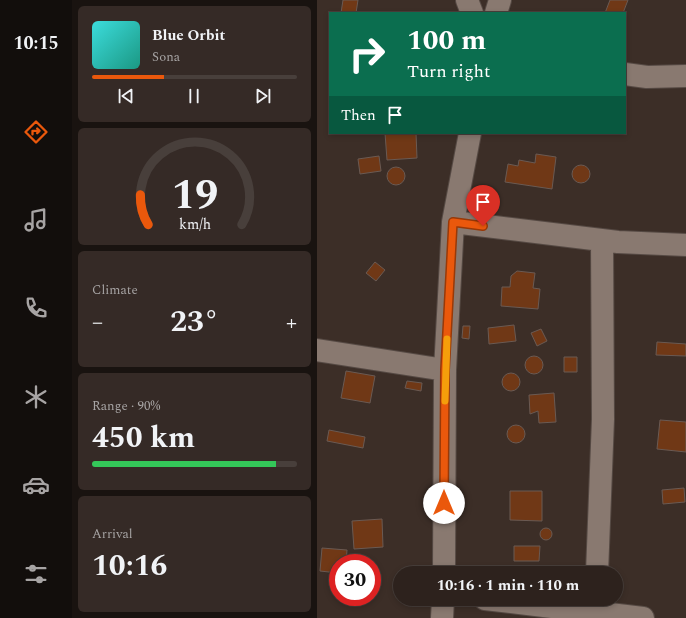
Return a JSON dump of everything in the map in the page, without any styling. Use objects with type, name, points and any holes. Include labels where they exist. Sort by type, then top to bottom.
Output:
[{"type":"street","points":[[467,0],[472,12]]},
{"type":"street","points":[[496,12],[500,0]]},
{"type":"street","points":[[626,74],[647,77],[686,76]]},
{"type":"street","points":[[443,566],[445,370],[453,222],[470,134]]},
{"type":"street","points":[[453,222],[618,242],[686,244]]},
{"type":"street","points":[[597,566],[603,419],[602,240]]},
{"type":"street","points":[[317,350],[445,370]]},
{"type":"street","points":[[442,618],[443,606]]},
{"type":"street","points":[[596,606],[643,618]]},
{"type":"building","points":[[343,0],[358,0],[356,12],[341,12]]},
{"type":"building","points":[[610,0],[628,0],[623,12],[605,12]]},
{"type":"building","points":[[385,134],[416,134],[417,158],[387,160]]},
{"type":"building","points":[[536,154],[556,157],[552,189],[505,182],[508,164],[518,166],[519,160],[535,163]]},
{"type":"building","points":[[379,156],[381,171],[360,174],[358,159]]},
{"type":"building","points":[[581,165],[587,168],[590,174],[587,180],[581,183],[575,180],[572,174],[575,168]]},
{"type":"building","points":[[396,167],[402,170],[405,176],[402,182],[396,185],[390,182],[387,176],[390,170]]},
{"type":"building","points":[[375,262],[385,270],[376,281],[366,273]]},
{"type":"building","points":[[517,271],[535,273],[533,288],[540,289],[538,309],[501,306],[502,287],[510,287],[511,276]]},
{"type":"building","points":[[514,325],[516,341],[489,344],[488,328]]},
{"type":"building","points":[[463,326],[470,326],[469,339],[462,338]]},
{"type":"building","points":[[541,329],[547,341],[537,346],[531,333]]},
{"type":"building","points":[[657,342],[686,344],[686,356],[656,355]]},
{"type":"building","points":[[534,356],[540,359],[543,365],[540,371],[534,374],[528,371],[525,365],[528,359]]},
{"type":"building","points":[[564,357],[577,357],[577,372],[564,372]]},
{"type":"building","points":[[346,371],[375,376],[370,403],[341,398]]},
{"type":"building","points":[[511,373],[517,376],[520,382],[517,388],[511,391],[505,388],[502,382],[505,376]]},
{"type":"building","points":[[407,381],[422,383],[421,391],[405,388]]},
{"type":"building","points":[[554,393],[556,422],[539,423],[538,411],[530,414],[529,395]]},
{"type":"building","points":[[660,420],[686,422],[686,452],[657,449]]},
{"type":"building","points":[[516,425],[522,428],[525,434],[522,440],[516,443],[510,440],[507,434],[510,428]]},
{"type":"building","points":[[329,430],[365,437],[363,448],[327,441]]},
{"type":"building","points":[[684,488],[685,502],[663,504],[662,490]]},
{"type":"building","points":[[510,491],[542,491],[542,521],[510,520]]},
{"type":"building","points":[[382,519],[383,547],[354,549],[352,521]]},
{"type":"building","points":[[548,528],[551,529],[551,539],[544,540],[541,539],[540,532],[541,529]]},
{"type":"building","points":[[514,546],[540,546],[539,561],[514,561]]},
{"type":"building","points":[[322,548],[347,550],[347,554],[329,554],[329,572],[320,571]]},
{"type":"slow traffic","points":[[445,401],[447,339]]},
{"type":"route","points":[[444,503],[445,370],[453,222],[483,226]]}]
